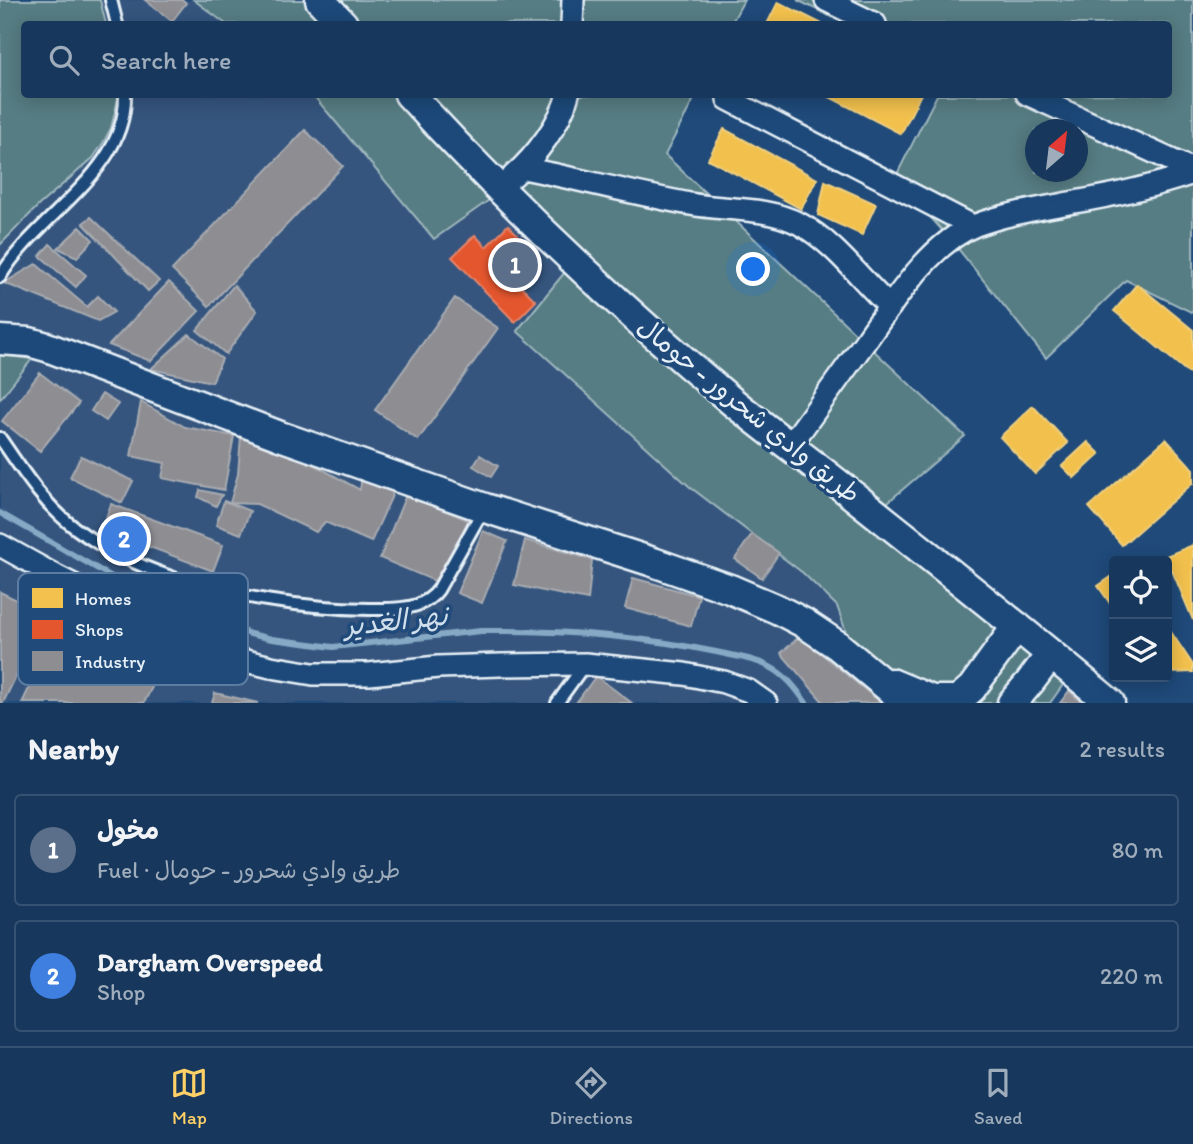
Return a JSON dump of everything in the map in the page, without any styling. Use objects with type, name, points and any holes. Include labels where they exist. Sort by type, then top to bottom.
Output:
[{"type":"street","points":[[320,0],[340,21]]},
{"type":"street","points":[[572,21],[573,0]]},
{"type":"street","points":[[826,0],[869,21]]},
{"type":"street","name":"طريق وادي شحرور - حومال","points":[[413,98],[444,133],[569,257],[650,331],[789,447],[1017,626],[1110,703]]},
{"type":"street","points":[[500,188],[523,168],[540,146],[558,119],[566,98]]},
{"type":"street","points":[[1036,98],[1193,172]]},
{"type":"street","points":[[728,99],[973,226]]},
{"type":"street","points":[[523,168],[662,199],[743,209],[798,223],[817,235],[890,307]]},
{"type":"street","points":[[789,447],[890,307],[930,257],[956,235],[973,226],[1008,216],[1163,184],[1193,172]]},
{"type":"street","points":[[0,340],[29,342],[47,347],[280,436],[485,508],[730,589],[804,623],[837,645],[907,703]]},
{"type":"street","points":[[0,545],[51,573]]},
{"type":"street","points":[[876,676],[932,700],[958,700],[972,688],[1017,626]]},
{"type":"street","points":[[1012,703],[1051,654]]},
{"type":"street","points":[[248,661],[313,674],[369,674],[438,667],[585,664],[684,674],[724,682],[749,691],[766,703]]},
{"type":"lane","points":[[111,0],[116,21]]},
{"type":"lane","points":[[0,276],[18,250],[100,164],[122,126],[125,98]]},
{"type":"lane","points":[[0,438],[36,489],[55,511],[74,527],[133,562],[162,573]]},
{"type":"lane","points":[[248,596],[338,609],[391,609],[416,605],[433,597],[438,590],[485,508]]},
{"type":"lane","points":[[557,703],[585,664]]},
{"type":"shaded area","points":[[100,0],[194,0],[222,21],[105,21]]},
{"type":"shaded area","points":[[118,98],[316,98],[434,239],[492,198],[566,271],[518,331],[690,487],[803,573],[837,606],[849,640],[928,703],[0,703],[0,245],[39,205],[80,171],[111,128]]},
{"type":"green space","points":[[0,0],[100,0],[105,21],[21,21],[21,98],[118,98],[111,128],[93,158],[39,205],[0,245]]},
{"type":"green space","points":[[194,0],[744,0],[733,21],[222,21]]},
{"type":"green space","points":[[797,0],[1193,0],[1193,313],[1126,280],[1046,358],[951,240],[895,178],[935,98],[1172,98],[1172,21],[840,21]]},
{"type":"green space","points":[[316,98],[694,98],[665,155],[965,436],[881,508],[1065,682],[1050,703],[928,703],[849,640],[837,606],[803,573],[690,487],[517,331],[565,272],[492,198],[434,239]]},
{"type":"green space","points":[[0,355],[32,359],[0,399]]},
{"type":"building: Homes","points":[[778,2],[816,21],[768,21]]},
{"type":"building: Homes","points":[[832,98],[919,98],[901,134]]},
{"type":"building: Homes","points":[[724,129],[817,179],[801,209],[708,159]]},
{"type":"building: Homes","points":[[825,181],[876,204],[862,235],[818,215]]},
{"type":"building: Homes","points":[[1137,284],[1193,330],[1191,375],[1114,311]]},
{"type":"building: Homes","points":[[1033,406],[1068,443],[1035,474],[1000,437]]},
{"type":"building: Homes","points":[[1166,439],[1193,469],[1193,483],[1122,545],[1089,507]]},
{"type":"building: Homes","points":[[1088,442],[1100,454],[1074,478],[1062,466]]},
{"type":"building: Homes","points":[[1193,545],[1193,620],[1172,570],[1172,556],[1166,556]]},
{"type":"building: Homes","points":[[1109,578],[1109,602],[1098,586]]},
{"type":"building: Homes","points":[[1172,634],[1193,665],[1193,672],[1172,673]]},
{"type":"building: Shops","points":[[508,225],[538,255],[513,278],[536,301],[515,322],[452,257],[475,235],[486,247]]},
{"type":"building: Industry","points":[[145,0],[183,0],[186,3],[172,21]]},
{"type":"building: Industry","points":[[305,130],[343,166],[209,306],[172,270]]},
{"type":"building: Industry","points":[[91,217],[159,281],[148,291],[83,223]]},
{"type":"building: Industry","points":[[80,227],[93,240],[77,257],[58,248]]},
{"type":"building: Industry","points":[[50,244],[86,275],[76,287],[40,256]]},
{"type":"building: Industry","points":[[36,264],[87,307],[98,296],[114,312],[98,321],[4,283]]},
{"type":"building: Industry","points":[[169,282],[199,311],[151,361],[109,345]]},
{"type":"building: Industry","points":[[234,285],[257,311],[226,354],[197,330]]},
{"type":"building: Industry","points":[[455,298],[498,328],[418,440],[375,410]]},
{"type":"building: Industry","points":[[189,334],[222,359],[212,382],[151,369]]},
{"type":"building: Industry","points":[[40,373],[79,403],[40,451],[2,421]]},
{"type":"building: Industry","points":[[102,394],[118,404],[106,421],[91,411]]},
{"type":"building: Industry","points":[[141,402],[185,427],[234,436],[224,490],[162,478],[165,463],[131,456]]},
{"type":"building: Industry","points":[[241,436],[289,451],[360,490],[362,476],[394,491],[371,542],[325,522],[316,532],[257,504],[230,503],[238,474]]},
{"type":"building: Industry","points":[[480,455],[498,466],[491,477],[473,466]]},
{"type":"building: Industry","points":[[81,456],[133,481],[122,503],[70,477]]},
{"type":"building: Industry","points":[[200,490],[222,495],[216,506],[198,497]]},
{"type":"building: Industry","points":[[406,495],[468,520],[442,584],[380,558]]},
{"type":"building: Industry","points":[[224,501],[250,511],[241,534],[216,525]]},
{"type":"building: Industry","points":[[111,504],[223,545],[213,571],[102,529]]},
{"type":"building: Industry","points":[[483,531],[507,541],[482,603],[457,593]]},
{"type":"building: Industry","points":[[752,534],[779,553],[762,578],[735,559]]},
{"type":"building: Industry","points":[[525,540],[592,560],[588,600],[514,585]]},
{"type":"building: Industry","points":[[633,578],[699,596],[691,626],[625,608]]},
{"type":"building: Industry","points":[[0,592],[18,601],[18,672],[3,703],[0,703]]},
{"type":"building: Industry","points":[[800,636],[881,703],[824,703],[781,653]]},
{"type":"building: Industry","points":[[596,676],[632,703],[576,703]]},
{"type":"building: Industry","points":[[31,685],[153,685],[144,703],[22,703]]},
{"type":"building: Industry","points":[[1069,691],[1083,703],[1060,703]]},
{"type":"building: Industry","points":[[215,693],[258,703],[212,703]]},
{"type":"waterway","name":"نهر الغدير","points":[[0,513],[105,573]]},
{"type":"waterway","name":"نهر الغدير","points":[[248,633],[333,647],[481,631],[569,633],[629,638],[688,646],[762,663],[785,677],[806,703]]},
{"type":"place","name":"مخول","points":[[515,265]]},
{"type":"place","name":"Dargham Overspeed","points":[[124,539]]}]
